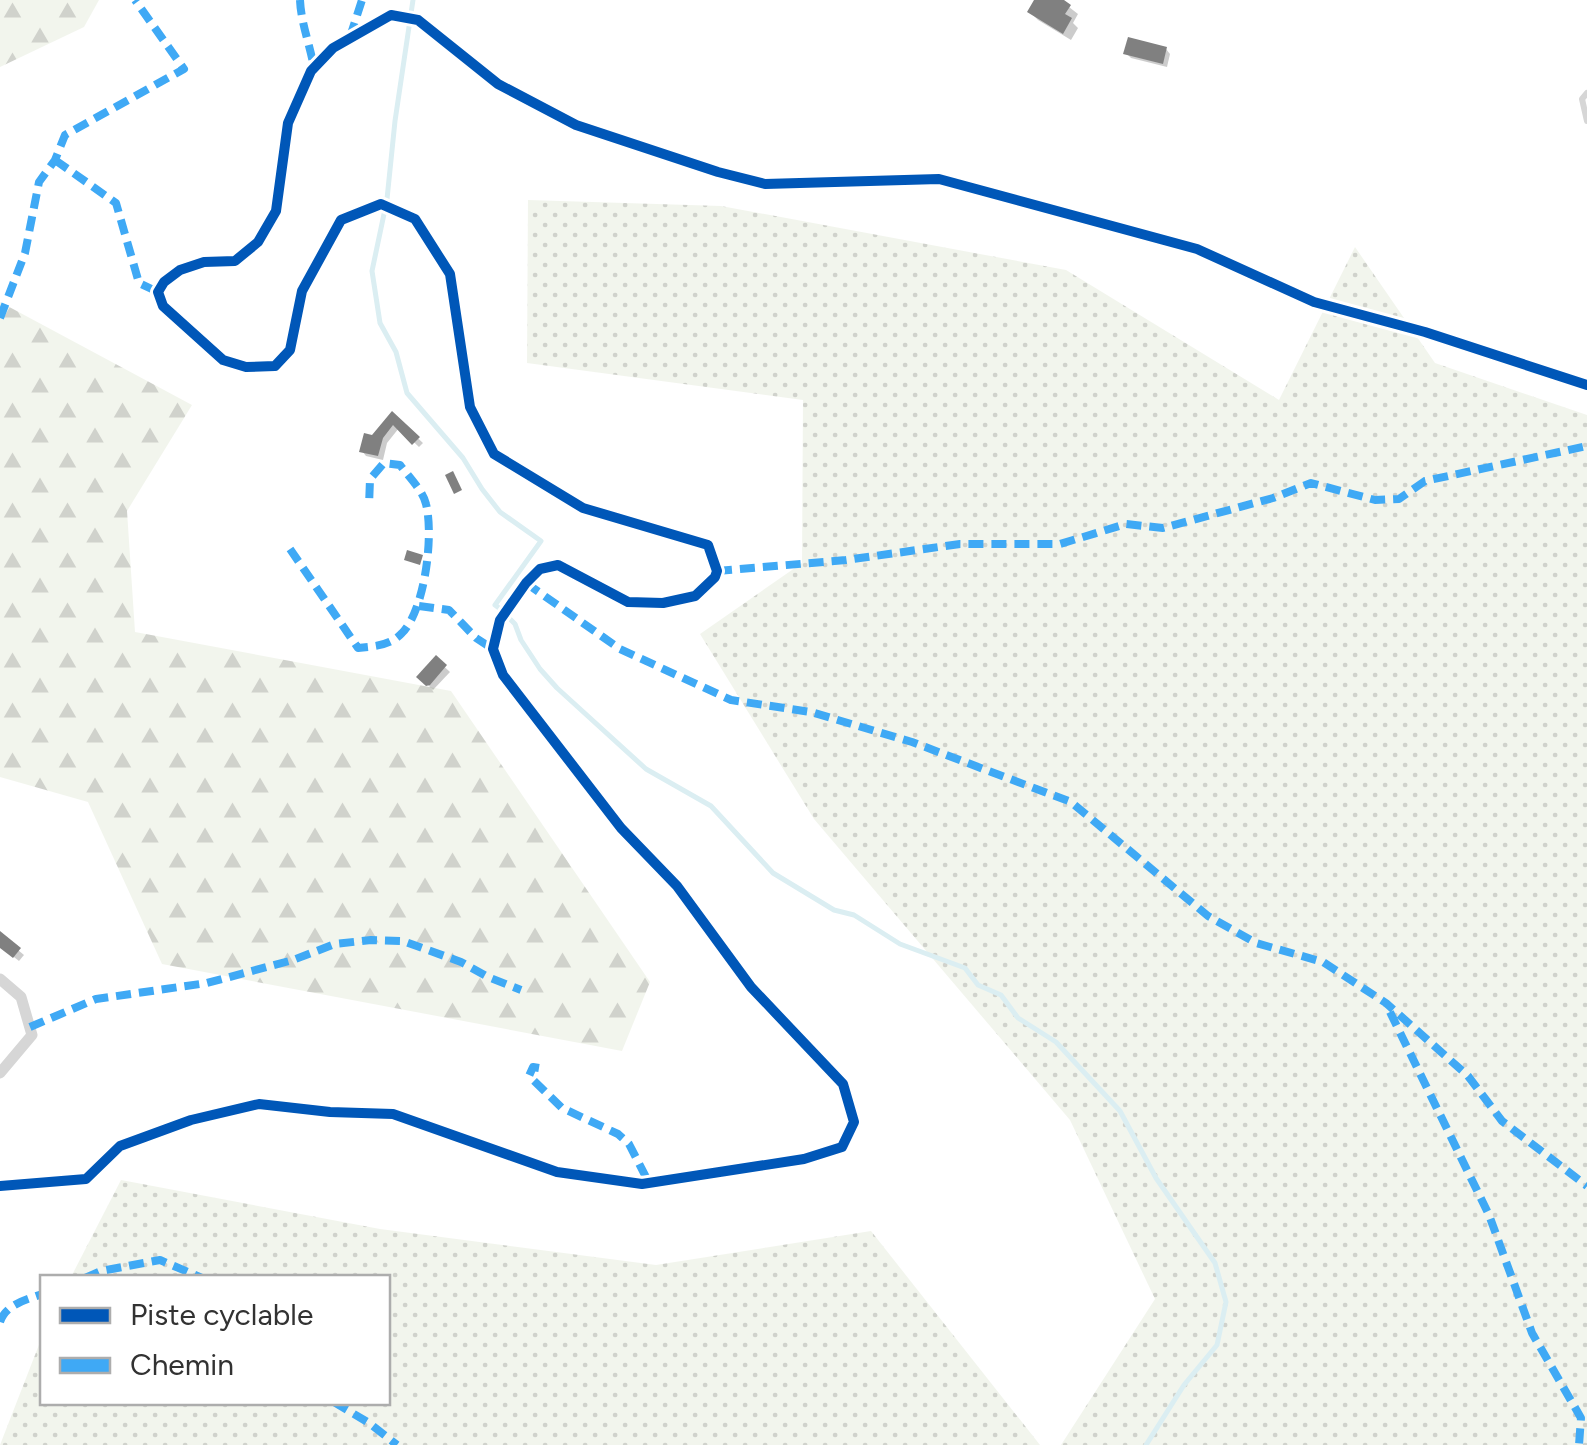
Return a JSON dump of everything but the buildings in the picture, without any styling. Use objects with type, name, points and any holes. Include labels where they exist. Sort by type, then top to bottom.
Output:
[{"type":"street","points":[[0,1186],[86,1179],[120,1146],[191,1120],[259,1104],[394,1114],[557,1172],[642,1184],[804,1159],[842,1147],[854,1122],[843,1084],[751,987],[677,886],[621,828],[502,675],[493,648],[500,620],[540,568],[558,566],[628,602],[663,603],[695,596],[715,577],[717,571],[708,545],[582,508],[494,454],[470,407],[450,274],[415,220],[381,204],[341,220],[302,291],[290,350],[275,366],[246,368],[224,360],[163,306],[158,292],[180,270],[204,262],[235,261],[258,242],[276,210],[288,124],[311,71],[333,48],[392,15],[418,20],[498,84],[576,125],[718,172],[766,184],[940,180],[1198,249],[1314,302],[1425,332],[1587,385]]},
{"type":"street","points":[[0,979],[20,996],[32,1035],[0,1073]]},
{"type":"lane","points":[[1587,93],[1582,99],[1587,121]]},
{"type":"green space","points":[[0,0],[99,0],[84,27],[0,67]]},
{"type":"green space","points":[[528,200],[721,206],[1066,270],[1279,400],[1355,247],[1435,363],[1587,415],[1587,1445],[1061,1445],[1155,1299],[1070,1120],[814,819],[700,634],[802,563],[803,400],[527,363]]},
{"type":"green space","points":[[0,302],[192,405],[127,511],[135,632],[451,691],[650,982],[622,1051],[162,964],[88,802],[0,777]]},
{"type":"green space","points":[[121,1180],[380,1229],[656,1265],[871,1231],[1040,1445],[0,1445],[40,1342],[40,1405],[390,1405],[390,1275],[72,1275]]},
{"type":"waterway","points":[[387,199],[413,0]]},
{"type":"waterway","points":[[384,214],[372,271],[380,323],[396,352],[407,393],[463,458],[500,512],[541,541],[495,605],[499,608]]},
{"type":"waterway","points":[[510,619],[540,669],[557,688],[646,769],[711,806],[773,873],[900,944],[965,968],[978,985],[1001,995],[1018,1018],[1056,1042],[1120,1111],[1156,1178],[1215,1263],[1226,1302],[1217,1345],[1184,1385],[1146,1445]]},
{"type":"marked path","points":[[0,318],[25,253],[39,182],[55,160],[65,135],[184,69],[135,0]]},
{"type":"marked path","points":[[300,0],[314,68]]},
{"type":"marked path","points":[[350,37],[362,0]]},
{"type":"marked path","points":[[55,160],[116,203],[139,283],[158,292]]},
{"type":"marked path","points":[[717,571],[846,560],[960,544],[1060,544],[1126,524],[1163,528],[1273,498],[1311,483],[1375,500],[1399,499],[1425,481],[1587,446]]},
{"type":"marked path","points":[[290,549],[358,648],[392,641],[410,622],[422,590],[429,534],[426,504],[400,465],[384,463],[370,479],[369,506]]},
{"type":"marked path","points":[[526,583],[620,649],[731,700],[811,712],[912,742],[1071,802],[1208,916],[1256,943],[1323,962],[1386,1003],[1468,1076],[1502,1121],[1587,1186]]},
{"type":"marked path","points":[[419,606],[449,610],[476,638],[493,649]]},
{"type":"marked path","points":[[30,1027],[96,999],[207,983],[293,960],[335,944],[371,940],[403,941],[521,990]]},
{"type":"marked path","points":[[1390,1012],[1489,1215],[1532,1333],[1581,1418],[1579,1445]]},
{"type":"marked path","points":[[539,1068],[533,1067],[529,1076],[562,1108],[618,1134],[629,1144],[649,1183]]},
{"type":"marked path","points":[[92,1275],[160,1260],[195,1275]]},
{"type":"marked path","points":[[0,1322],[12,1307],[40,1295]]},
{"type":"marked path","points":[[339,1405],[397,1445]]},
{"type":"cycle path","points":[[0,1186],[86,1179],[120,1146],[191,1120],[259,1104],[393,1114],[557,1172],[642,1184],[804,1159],[842,1147],[854,1122],[843,1084],[751,987],[677,886],[621,828],[503,675],[493,649],[500,620],[540,569],[558,565],[628,602],[663,603],[695,596],[715,577],[717,571],[708,545],[583,508],[494,454],[470,407],[450,274],[415,219],[381,204],[341,220],[302,291],[290,350],[275,366],[246,367],[223,360],[163,306],[158,292],[180,270],[204,262],[235,261],[258,242],[276,211],[288,123],[311,71],[333,48],[391,15],[418,20],[498,84],[576,125],[718,172],[765,184],[939,179],[1197,249],[1314,302],[1425,332],[1587,385]]}]
